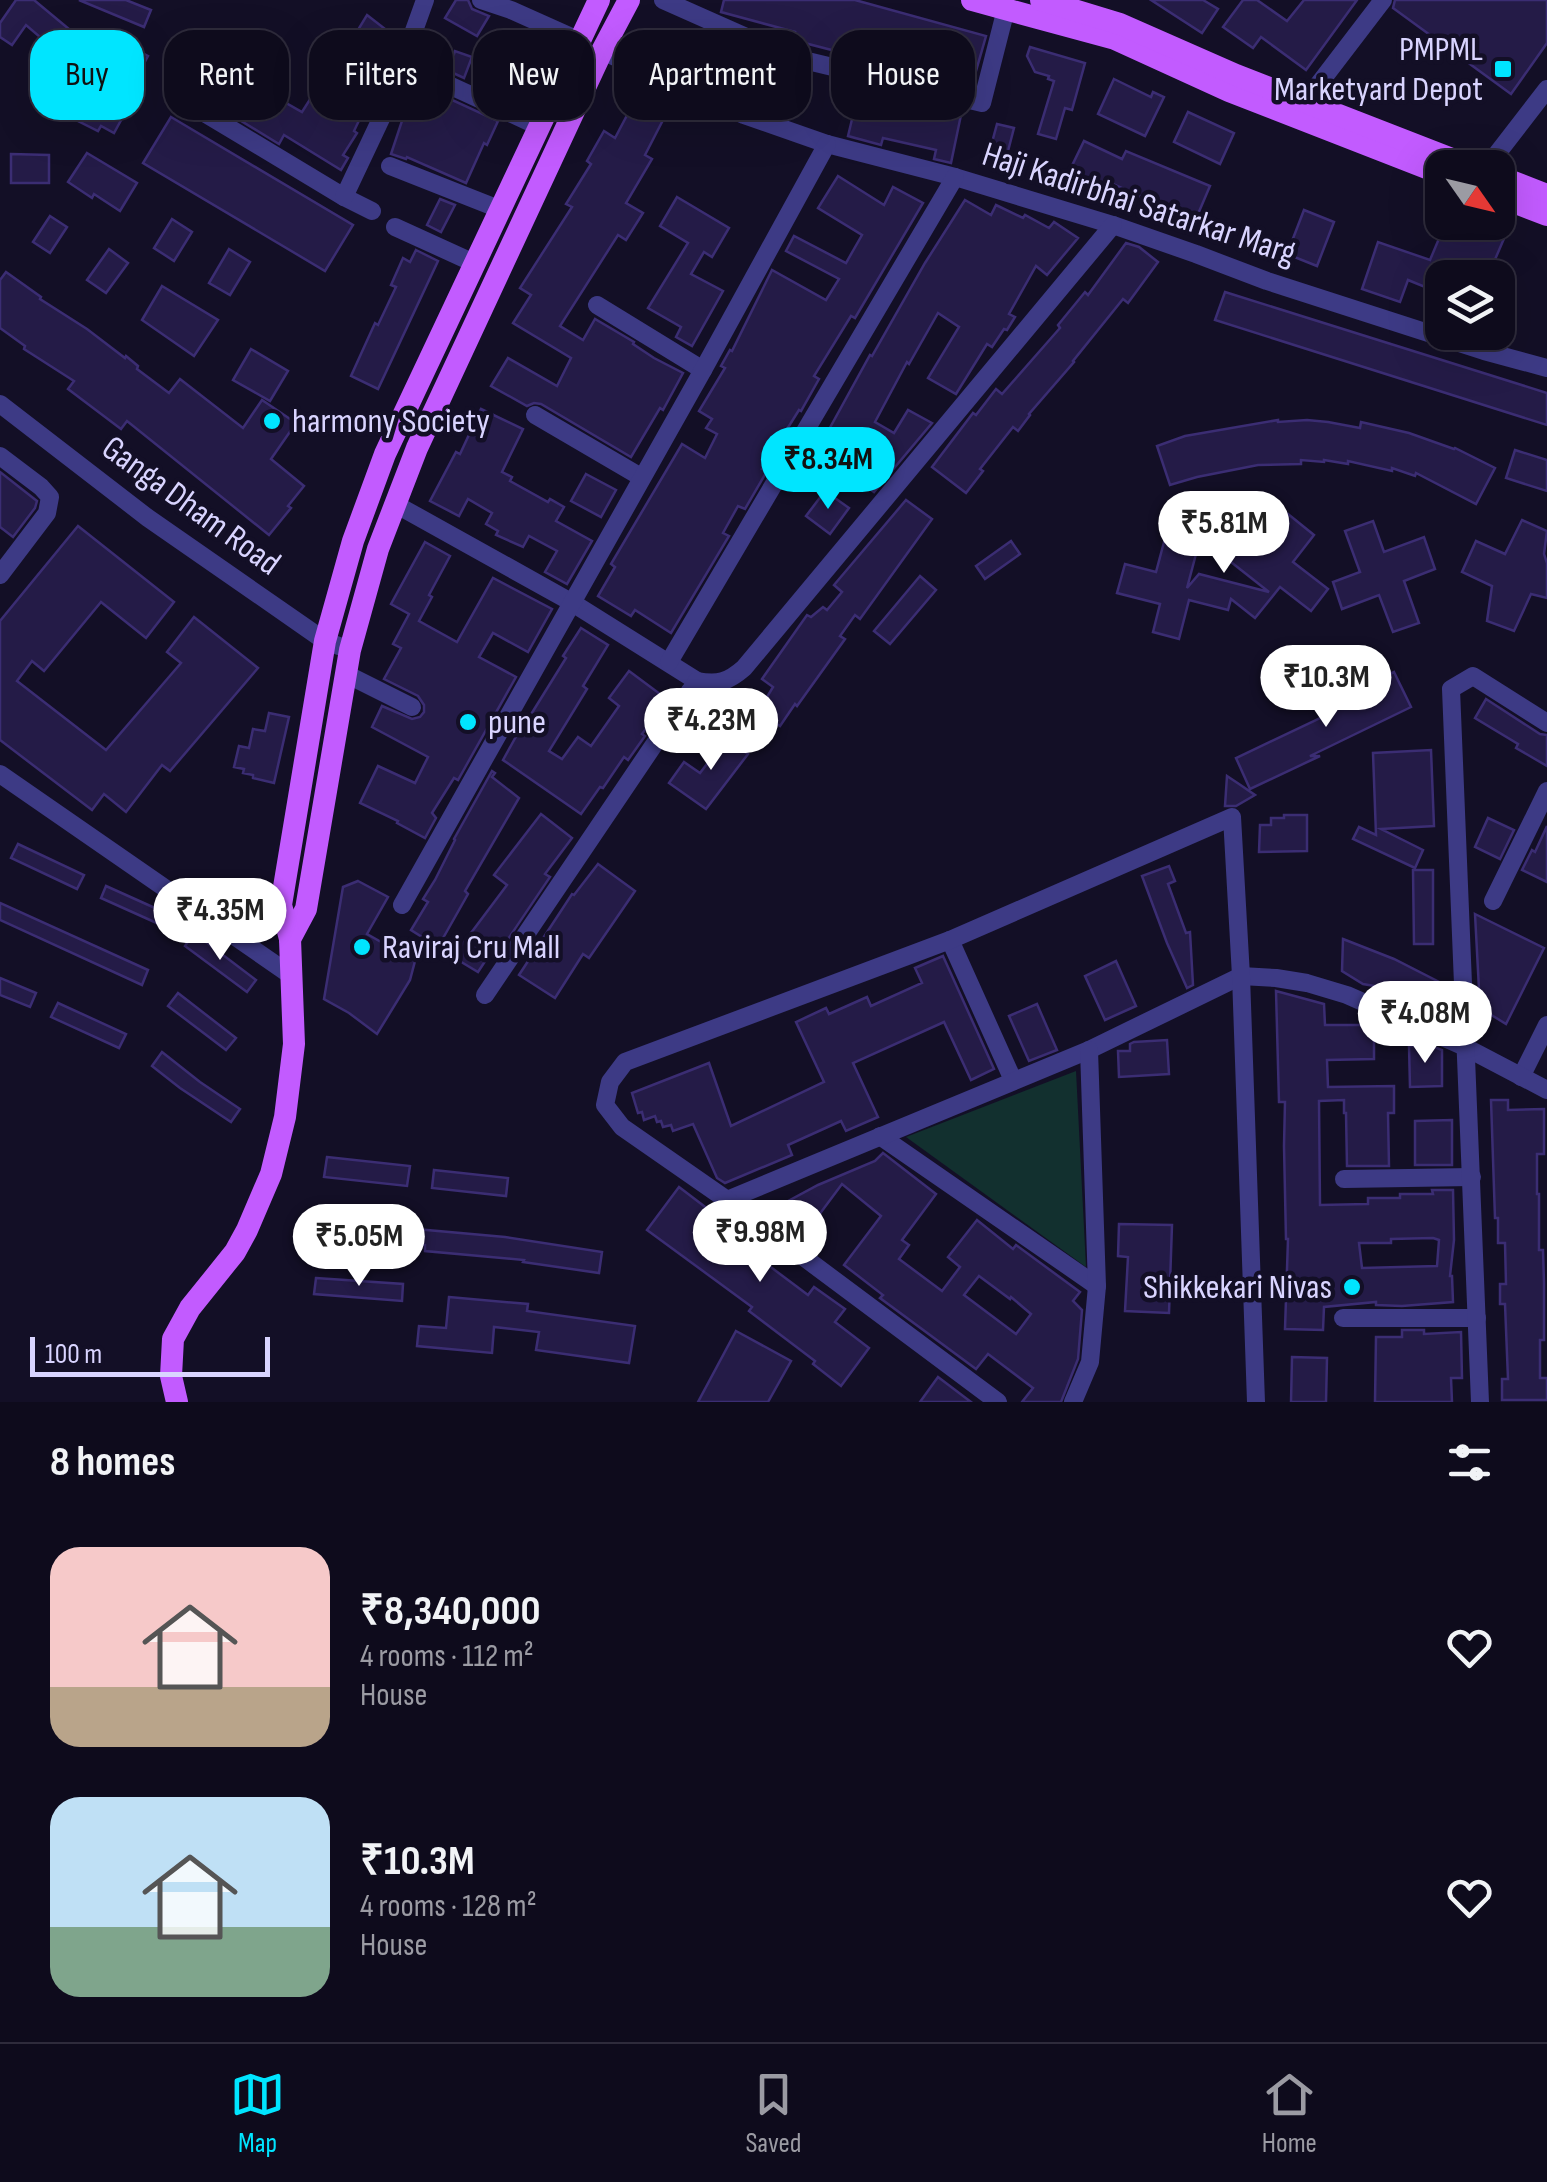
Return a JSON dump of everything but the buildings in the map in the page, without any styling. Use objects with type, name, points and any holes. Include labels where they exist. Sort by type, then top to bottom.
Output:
[{"type":"main road","points":[[583,30],[599,0]]},
{"type":"main road","points":[[290,939],[306,909],[350,650],[378,549],[417,448],[629,0]]},
{"type":"main road","points":[[972,0],[1024,5],[1120,24],[1236,75],[1429,150]]},
{"type":"main road","points":[[1024,5],[1425,167]]},
{"type":"main road","points":[[177,1402],[171,1376],[173,1339],[190,1308],[235,1252],[271,1174],[286,1118],[294,1044],[290,939],[280,904],[324,641],[352,541],[385,454],[541,120]]},
{"type":"main road","points":[[1515,183],[1547,195]]},
{"type":"main road","points":[[1515,202],[1547,214]]},
{"type":"street","points":[[413,30],[425,0]]},
{"type":"street","points":[[481,0],[556,30]]},
{"type":"street","points":[[663,0],[791,56],[982,103],[1024,5]]},
{"type":"street","points":[[1305,102],[1382,0]]},
{"type":"street","name":"Haji Kadirbhai Satarkar Marg","points":[[602,51],[744,115],[827,144],[955,177],[1113,225],[1267,281],[1547,368]]},
{"type":"street","points":[[453,86],[538,126]]},
{"type":"street","points":[[1500,150],[1547,89]]},
{"type":"street","points":[[216,120],[372,211]]},
{"type":"street","points":[[344,196],[380,120]]},
{"type":"street","points":[[402,904],[827,144]]},
{"type":"street","points":[[390,166],[499,209]]},
{"type":"street","points":[[669,662],[955,177]]},
{"type":"street","points":[[693,686],[716,685],[732,679],[744,668],[1113,225]]},
{"type":"street","points":[[395,227],[474,263]]},
{"type":"street","points":[[597,304],[703,370]]},
{"type":"street","name":"Ganga Dham Road","points":[[0,404],[148,518],[324,641],[350,650]]},
{"type":"street","points":[[535,415],[641,477]]},
{"type":"street","points":[[0,456],[50,497],[48,513],[0,576]]},
{"type":"street","points":[[395,504],[571,602],[669,662],[757,738]]},
{"type":"street","points":[[346,674],[412,706]]},
{"type":"street","points":[[1480,1402],[1451,689],[1473,676],[1547,723]]},
{"type":"street","points":[[485,995],[693,686]]},
{"type":"street","points":[[0,774],[292,976]]},
{"type":"street","points":[[1493,901],[1547,792]]},
{"type":"street","points":[[998,1402],[622,1127],[605,1105],[610,1082],[625,1062],[950,940],[1232,817],[1256,1402]]},
{"type":"street","points":[[950,940],[1013,1080]]},
{"type":"street","points":[[726,1200],[1089,1050],[1241,976],[1292,980],[1334,991],[1465,1048],[1547,1090]]},
{"type":"street","points":[[1521,1077],[1547,1025]]},
{"type":"street","points":[[1073,1402],[1090,1362],[1097,1286],[1089,1050]]},
{"type":"street","points":[[880,1136],[1097,1286]]},
{"type":"street","points":[[1344,1179],[1472,1178]]},
{"type":"street","points":[[1343,1318],[1476,1318]]},
{"type":"green space","points":[[1076,1071],[1086,1267],[906,1137]]},
{"type":"place","name":"PMPML Marketyard Depot","points":[[1503,69]]},
{"type":"place","name":"harmony Society","points":[[272,421]]},
{"type":"place","name":"pune","points":[[468,722]]},
{"type":"place","name":"Raviraj Cru Mall","points":[[362,947]]},
{"type":"place","name":"Shikkekari Nivas","points":[[1352,1287]]}]
